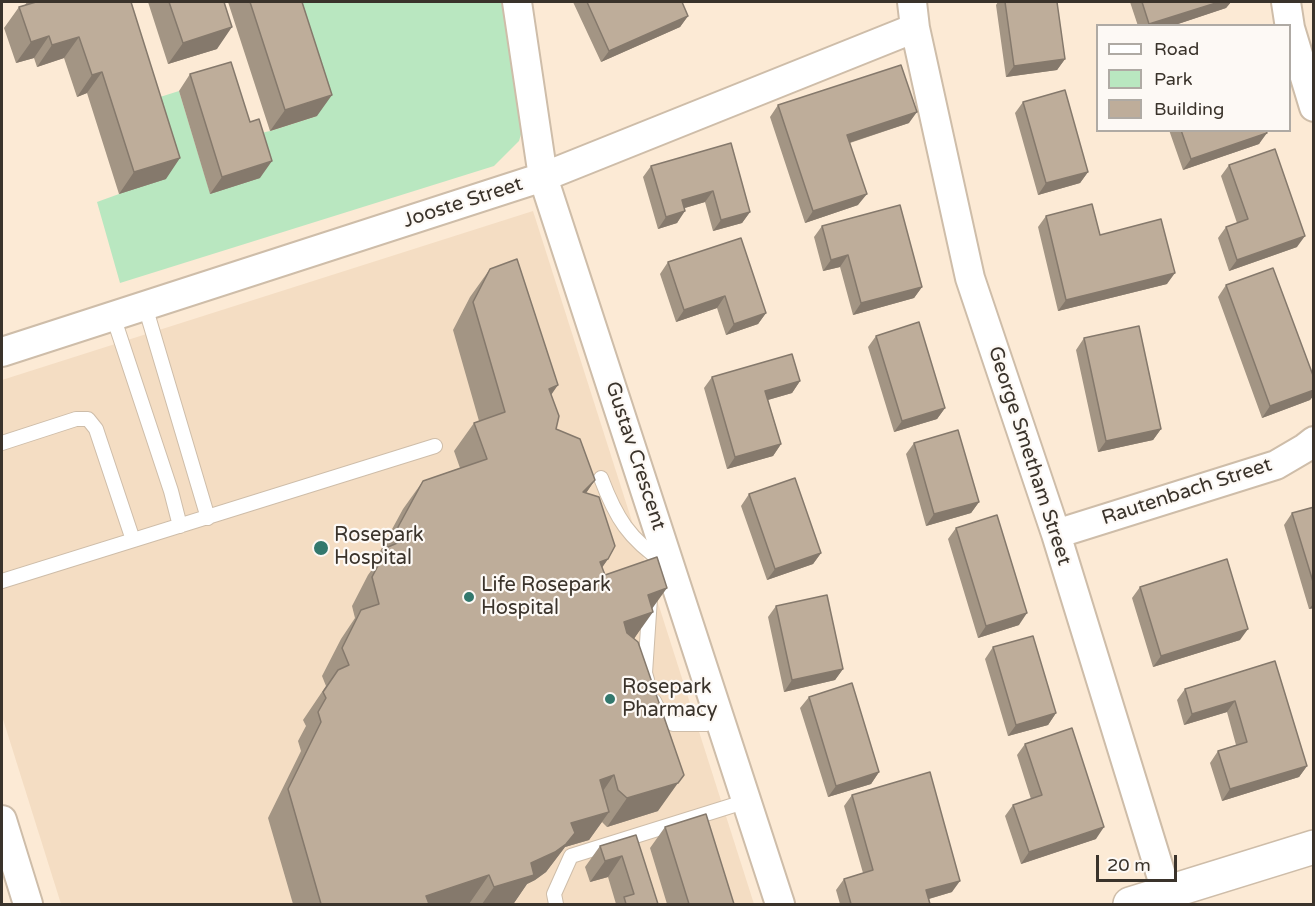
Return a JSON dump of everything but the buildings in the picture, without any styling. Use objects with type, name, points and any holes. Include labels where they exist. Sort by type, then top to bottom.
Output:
[{"type":"street","name":"Gustav Crescent","points":[[517,2],[543,177],[659,578],[721,720],[780,904]]},
{"type":"street","points":[[1286,2],[1289,24]]},
{"type":"street","name":"Jooste Street","points":[[2,352],[543,177],[913,15]]},
{"type":"street","name":"George Smetham Street","points":[[913,15],[970,278],[1056,534],[1168,899]]},
{"type":"street","points":[[1291,31],[1314,107]]},
{"type":"street","name":"Rautenbach Street","points":[[1056,534],[1276,465],[1314,441]]},
{"type":"street","points":[[2,820],[28,904]]},
{"type":"street","points":[[1130,904],[1168,899],[1314,847]]},
{"type":"lane","points":[[145,306],[208,518]]},
{"type":"lane","points":[[113,316],[171,491],[180,526]]},
{"type":"lane","points":[[2,443],[76,419],[88,419],[96,429],[133,540]]},
{"type":"lane","points":[[2,581],[435,447]]},
{"type":"lane","points":[[601,478],[611,504],[633,539],[649,552],[659,578],[645,673],[653,698],[660,712],[673,724],[706,724],[721,720]]},
{"type":"lane","points":[[556,904],[554,894],[571,856],[747,801]]},
{"type":"shaded area","name":"Rosepark Hospital","points":[[533,211],[754,904],[61,904],[2,716],[2,380]]},
{"type":"green space","points":[[280,2],[510,2],[527,114],[519,141],[494,166],[120,283],[97,202],[119,194],[141,103],[179,91],[210,193],[247,136],[317,116]]},
{"type":"place","name":"Rosepark Hospital","points":[[321,548]]},
{"type":"place","name":"Life Rosepark Hospital","points":[[469,597]]},
{"type":"place","name":"Rosepark Pharmacy","points":[[610,699]]}]
